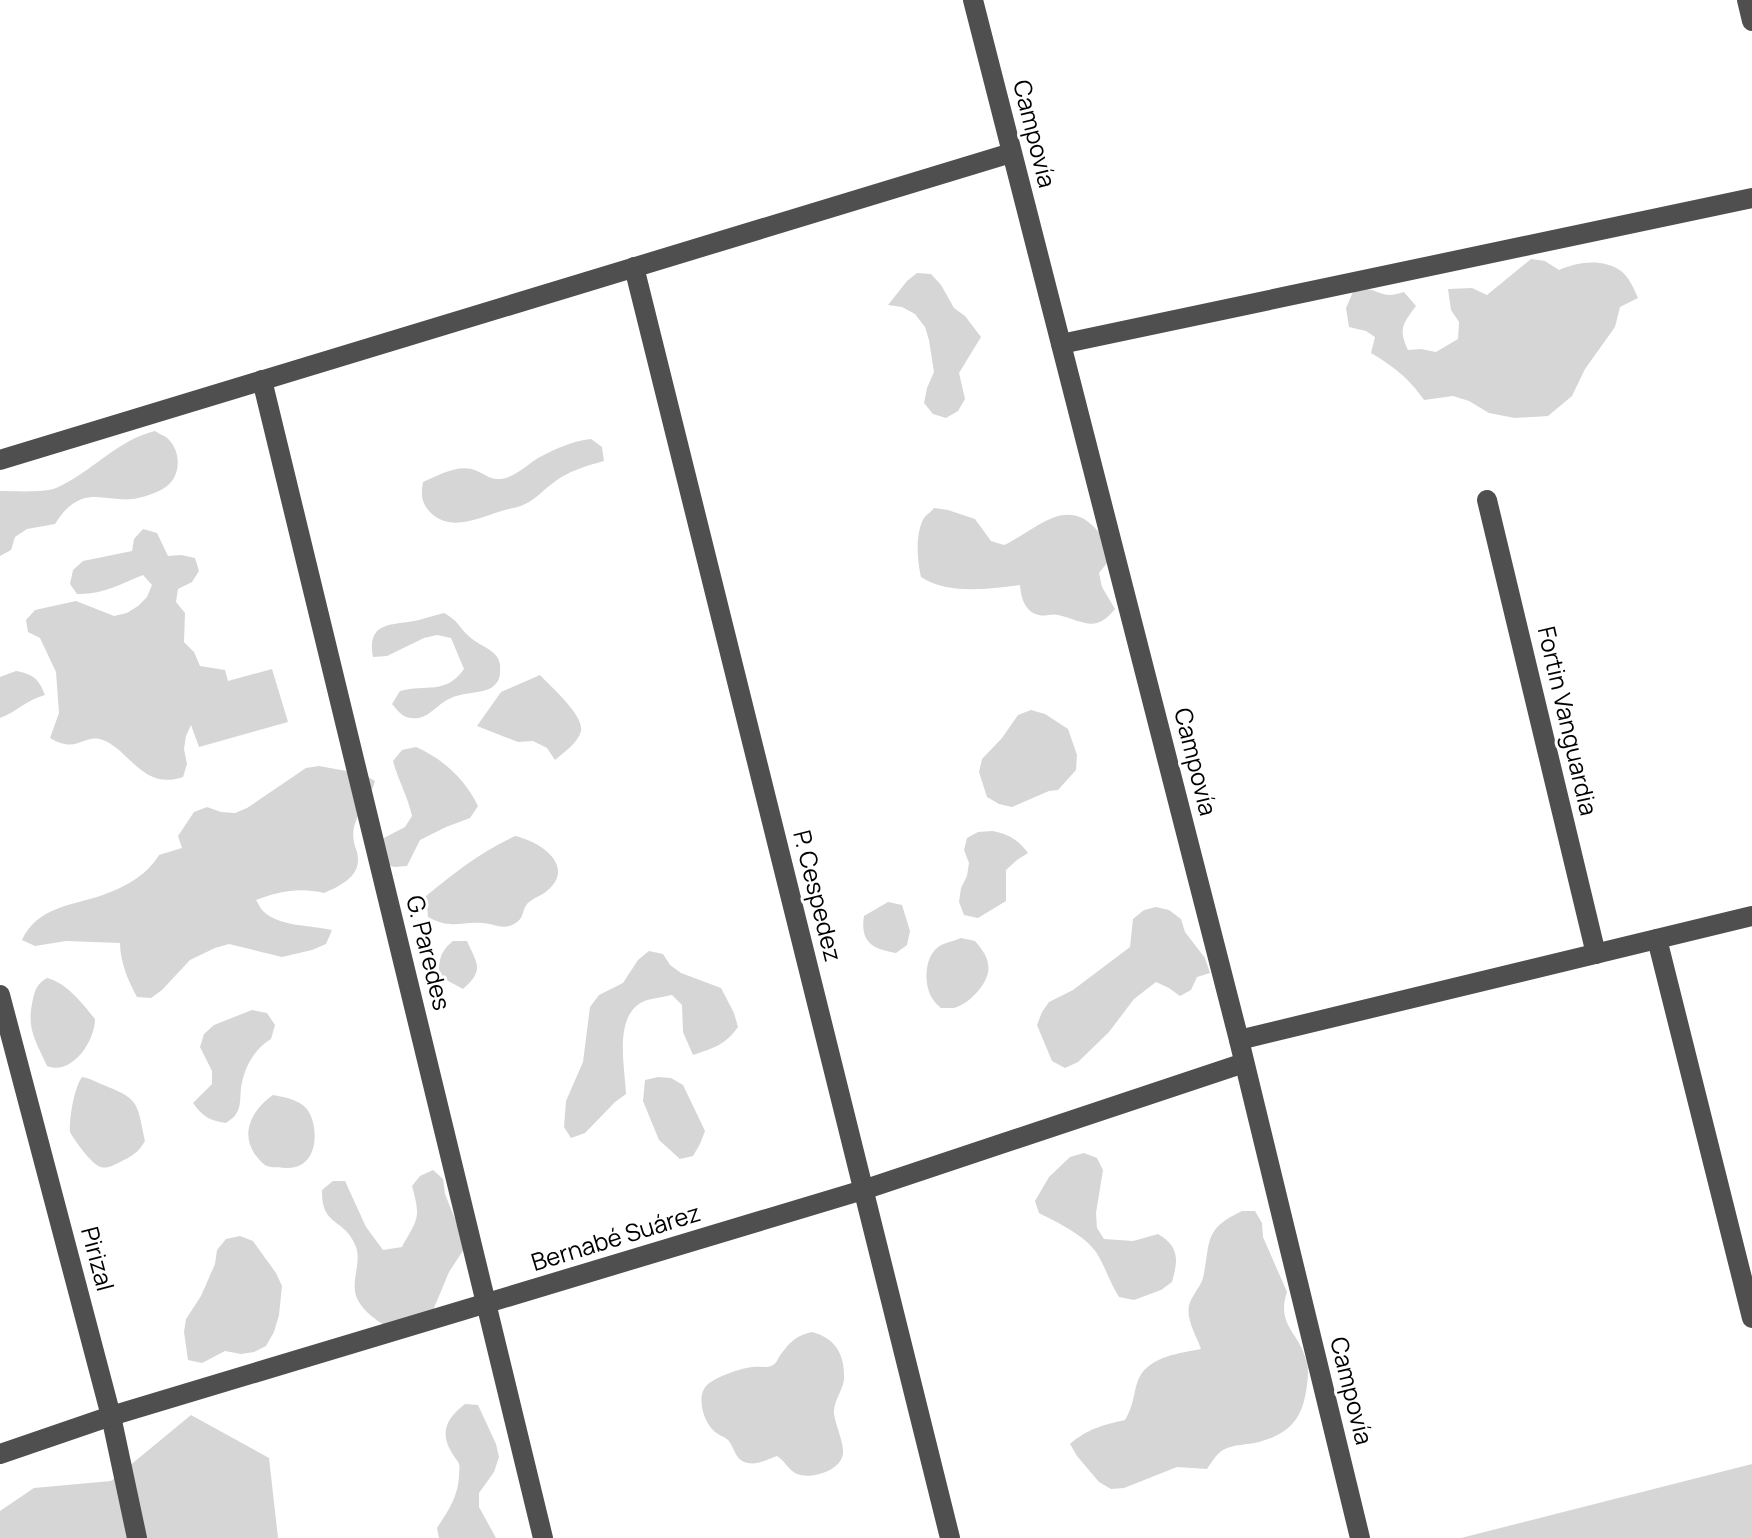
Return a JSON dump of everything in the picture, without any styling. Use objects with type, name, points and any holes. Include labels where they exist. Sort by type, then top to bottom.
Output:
[{"type":"street","name":"Campovía","points":[[973,0],[1239,1040],[1360,1538]]},
{"type":"street","points":[[1747,0],[1752,21]]},
{"type":"street","points":[[0,460],[1011,153]]},
{"type":"street","points":[[1061,344],[1752,198]]},
{"type":"street","name":"P. Cespedez","points":[[634,267],[950,1538]]},
{"type":"street","name":"G. Paredes","points":[[262,380],[543,1538]]},
{"type":"street","name":"Fortin Vanguardia","points":[[1487,500],[1596,954]]},
{"type":"street","points":[[1239,1040],[1752,916]]},
{"type":"street","points":[[1657,939],[1752,1318]]},
{"type":"street","name":"Pirizal","points":[[0,995],[111,1416],[137,1538]]},
{"type":"street","name":"Bernabé Suárez","points":[[0,1454],[111,1416],[863,1190],[1244,1063]]},
{"type":"shaded area","points":[[1531,259],[1545,261],[1559,270],[1574,265],[1606,264],[1626,276],[1638,298],[1620,307],[1615,327],[1585,369],[1572,396],[1548,416],[1515,418],[1489,413],[1453,396],[1424,400],[1400,373],[1371,353],[1375,337],[1349,327],[1346,308],[1353,292],[1369,290],[1389,295],[1404,292],[1416,306],[1403,326],[1408,350],[1436,352],[1458,339],[1459,322],[1451,310],[1448,289],[1472,288],[1487,295]]},
{"type":"shaded area","points":[[917,273],[931,274],[954,308],[965,316],[981,337],[959,373],[965,399],[958,411],[946,418],[933,414],[924,403],[934,372],[925,327],[915,314],[902,307],[888,305]]},
{"type":"shaded area","points":[[155,431],[171,442],[177,455],[175,475],[167,486],[153,494],[131,499],[82,499],[66,509],[55,524],[27,529],[15,537],[11,550],[0,556],[0,491],[56,488],[128,442]]},
{"type":"shaded area","points":[[591,439],[602,447],[604,461],[565,475],[521,506],[456,523],[437,518],[423,501],[423,482],[443,473],[463,468],[493,479],[505,478],[557,449]]},
{"type":"shaded area","points":[[934,508],[975,519],[991,541],[1004,545],[1061,515],[1084,519],[1111,549],[1107,563],[1099,573],[1102,587],[1115,609],[1108,617],[1089,624],[1030,611],[1021,595],[1020,585],[956,588],[932,583],[921,577],[919,531],[924,518]]},
{"type":"shaded area","points":[[143,529],[157,533],[168,556],[195,558],[199,571],[192,582],[178,589],[176,602],[185,613],[184,642],[194,652],[200,666],[225,670],[228,681],[272,669],[288,722],[199,747],[191,725],[184,749],[187,764],[183,777],[163,780],[148,774],[103,740],[90,739],[68,744],[50,738],[59,713],[56,672],[40,638],[28,632],[26,620],[35,610],[76,601],[114,616],[138,606],[147,597],[152,585],[143,575],[95,593],[77,594],[70,584],[73,570],[83,561],[132,551],[134,539]]},
{"type":"shaded area","points":[[444,613],[471,638],[496,655],[500,665],[499,679],[487,690],[454,697],[422,717],[408,717],[392,704],[400,691],[443,686],[464,669],[451,638],[437,635],[424,638],[387,656],[373,657],[374,636],[384,627]]},
{"type":"shaded area","points":[[16,671],[35,678],[45,695],[0,718],[0,677]]},
{"type":"shaded area","points":[[540,675],[572,709],[581,724],[577,739],[555,760],[547,748],[533,741],[518,742],[477,726],[501,692]]},
{"type":"shaded area","points":[[1031,710],[1045,714],[1068,729],[1077,755],[1076,770],[1058,790],[1012,807],[999,804],[987,797],[979,772],[982,759],[1018,715]]},
{"type":"shaded area","points":[[416,747],[452,771],[467,787],[478,806],[470,818],[420,840],[407,866],[394,867],[381,862],[382,839],[405,827],[412,816],[393,761],[402,750]]},
{"type":"shaded area","points":[[319,766],[363,774],[375,781],[354,827],[357,867],[344,883],[324,893],[290,891],[256,900],[263,911],[278,920],[332,930],[326,944],[282,957],[229,944],[215,948],[190,960],[151,998],[137,997],[125,971],[120,943],[66,941],[35,946],[22,940],[28,929],[45,915],[124,886],[147,870],[159,855],[182,848],[178,836],[194,812],[207,807],[235,813],[306,768]]},
{"type":"shaded area","points":[[992,831],[1013,838],[1028,853],[1006,870],[1006,901],[978,918],[964,915],[959,902],[969,863],[964,850],[967,838],[978,832]]},
{"type":"shaded area","points":[[515,836],[543,849],[556,863],[558,872],[556,881],[546,892],[527,904],[517,922],[506,927],[483,923],[450,924],[428,917],[426,896],[469,863]]},
{"type":"shaded area","points":[[888,902],[902,905],[910,931],[907,945],[896,953],[874,946],[864,932],[864,916]]},
{"type":"shaded area","points":[[1156,907],[1169,910],[1181,919],[1185,932],[1205,958],[1210,973],[1197,977],[1191,990],[1180,996],[1156,982],[1134,999],[1109,1032],[1078,1062],[1065,1068],[1052,1061],[1037,1025],[1042,1012],[1049,1002],[1073,990],[1130,947],[1133,919],[1144,910]]},
{"type":"shaded area","points":[[961,938],[975,941],[983,951],[988,964],[987,977],[967,1002],[954,1008],[941,1008],[929,993],[928,965],[937,948]]},
{"type":"shaded area","points":[[453,941],[467,941],[476,961],[477,972],[463,989],[439,976],[441,956]]},
{"type":"shaded area","points":[[649,951],[663,954],[670,965],[681,973],[721,988],[738,1027],[718,1045],[693,1055],[683,1032],[682,1005],[672,995],[647,1000],[636,1006],[629,1016],[623,1041],[626,1094],[585,1133],[571,1138],[564,1127],[566,1101],[583,1062],[590,1007],[599,995],[623,983],[638,960]]},
{"type":"shaded area","points":[[47,978],[68,989],[95,1019],[91,1037],[80,1054],[65,1066],[56,1068],[47,1066],[31,1026],[35,992]]},
{"type":"shaded area","points":[[252,1010],[267,1013],[275,1025],[271,1039],[247,1066],[235,1115],[226,1123],[215,1121],[203,1115],[193,1103],[212,1084],[212,1071],[200,1047],[204,1034],[214,1025]]},
{"type":"shaded area","points":[[82,1077],[130,1098],[138,1109],[145,1141],[134,1154],[110,1166],[101,1167],[93,1162],[70,1132],[73,1104]]},
{"type":"shaded area","points":[[671,1078],[683,1085],[705,1131],[693,1156],[680,1159],[659,1140],[643,1101],[645,1080]]},
{"type":"shaded area","points":[[273,1095],[302,1104],[312,1119],[315,1136],[312,1152],[302,1164],[294,1167],[263,1164],[250,1145],[251,1121],[260,1106]]},
{"type":"shaded area","points":[[1084,1153],[1097,1158],[1103,1170],[1096,1213],[1097,1228],[1104,1239],[1133,1241],[1158,1234],[1174,1249],[1176,1261],[1172,1282],[1161,1290],[1134,1300],[1119,1297],[1091,1246],[1039,1213],[1035,1201],[1049,1177],[1070,1157]]},
{"type":"shaded area","points":[[433,1170],[443,1179],[464,1249],[449,1272],[431,1315],[393,1330],[360,1303],[355,1285],[356,1247],[346,1231],[325,1211],[322,1190],[333,1181],[345,1181],[366,1227],[383,1250],[402,1247],[416,1218],[412,1186],[420,1176]]},
{"type":"shaded area","points":[[1242,1211],[1255,1211],[1262,1223],[1263,1237],[1287,1292],[1284,1303],[1286,1321],[1307,1363],[1307,1385],[1299,1415],[1280,1434],[1223,1450],[1207,1469],[1177,1467],[1124,1488],[1111,1489],[1099,1482],[1070,1444],[1096,1428],[1125,1420],[1139,1378],[1151,1365],[1175,1354],[1201,1349],[1189,1317],[1190,1302],[1203,1278],[1215,1230]]},
{"type":"shaded area","points":[[240,1236],[253,1241],[282,1286],[274,1332],[266,1346],[254,1352],[241,1354],[225,1351],[202,1363],[188,1360],[184,1332],[186,1319],[201,1296],[215,1264],[217,1250],[226,1239]]},
{"type":"shaded area","points":[[812,1332],[827,1338],[837,1348],[843,1362],[844,1379],[834,1414],[842,1457],[833,1468],[809,1476],[795,1473],[777,1456],[755,1463],[744,1462],[728,1440],[709,1426],[701,1401],[704,1390],[711,1382],[728,1373],[773,1365],[793,1340]]},
{"type":"shaded area","points":[[465,1404],[478,1405],[496,1444],[499,1457],[494,1472],[479,1493],[479,1507],[496,1538],[439,1538],[437,1528],[449,1510],[459,1476],[459,1463],[446,1438],[447,1426]]},
{"type":"shaded area","points":[[191,1415],[269,1458],[278,1538],[0,1538],[0,1511],[34,1488],[111,1481]]},
{"type":"shaded area","points":[[1752,1464],[1752,1538],[1461,1538]]}]
